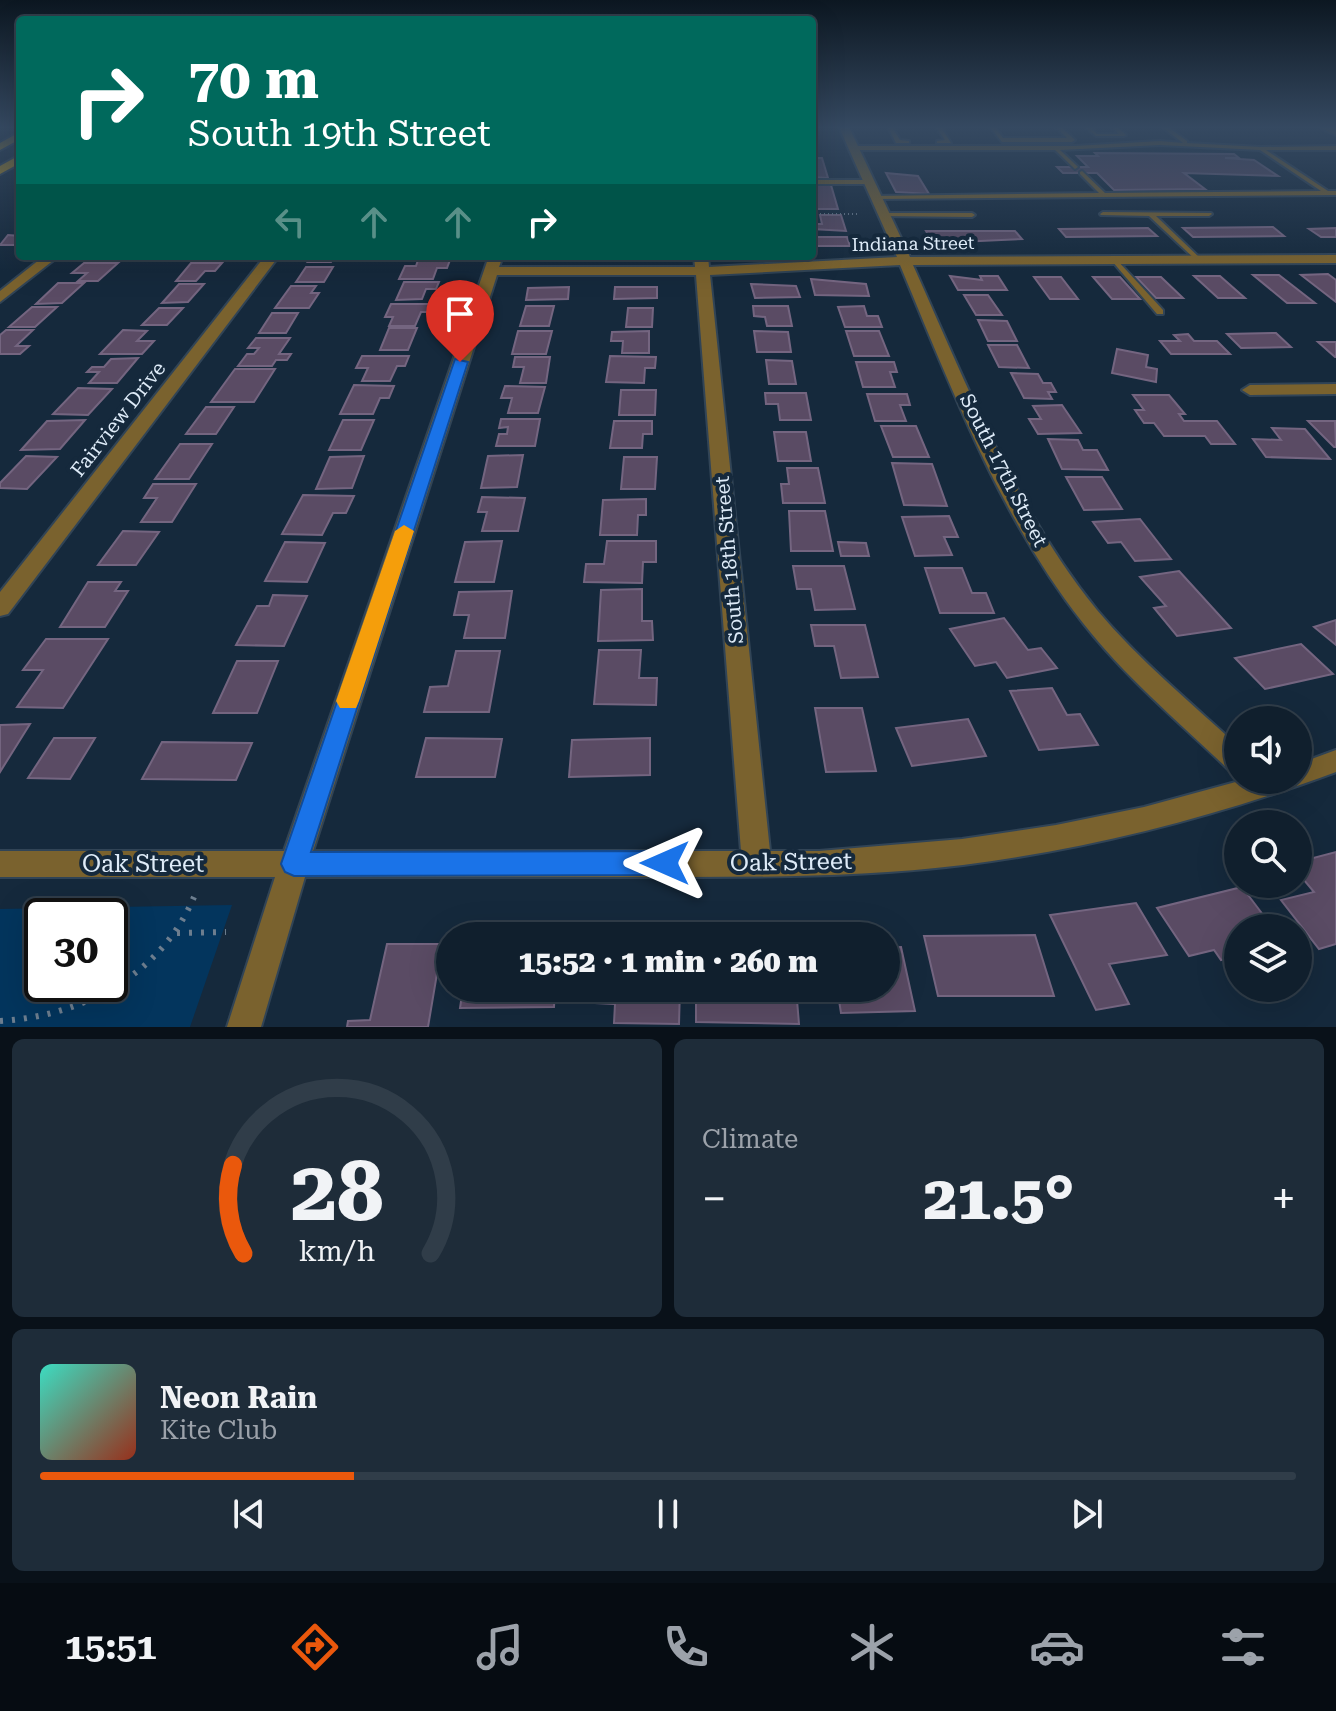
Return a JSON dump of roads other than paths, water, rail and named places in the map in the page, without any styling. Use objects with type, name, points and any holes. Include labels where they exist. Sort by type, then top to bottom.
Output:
[{"type":"street","name":"South 17th Street","points":[[865,175],[902,261],[1027,524],[1074,596],[1114,643],[1224,749]]},
{"type":"street","name":"Indiana Street","points":[[493,264],[1336,259]]},
{"type":"street","points":[[0,298],[47,260]]},
{"type":"street","name":"Fairview Drive","points":[[0,608],[269,260]]},
{"type":"street","points":[[244,1027],[294,864],[493,264]]},
{"type":"street","name":"South 18th Street","points":[[702,264],[757,864]]},
{"type":"street","points":[[1250,390],[1336,389]]},
{"type":"street","points":[[1312,770],[1336,761]]},
{"type":"street","name":"Oak Street","points":[[0,864],[835,863],[962,852],[1040,841],[1144,819],[1228,794]]},
{"type":"lane","points":[[1084,175],[1103,194]]},
{"type":"lane","points":[[1300,175],[1327,193]]},
{"type":"lane","points":[[816,183],[875,198],[972,215]]},
{"type":"lane","points":[[875,198],[1336,193]]},
{"type":"lane","points":[[1103,214],[1209,214]]},
{"type":"lane","points":[[1151,214],[1199,260]]},
{"type":"lane","points":[[1114,260],[1160,312]]}]
